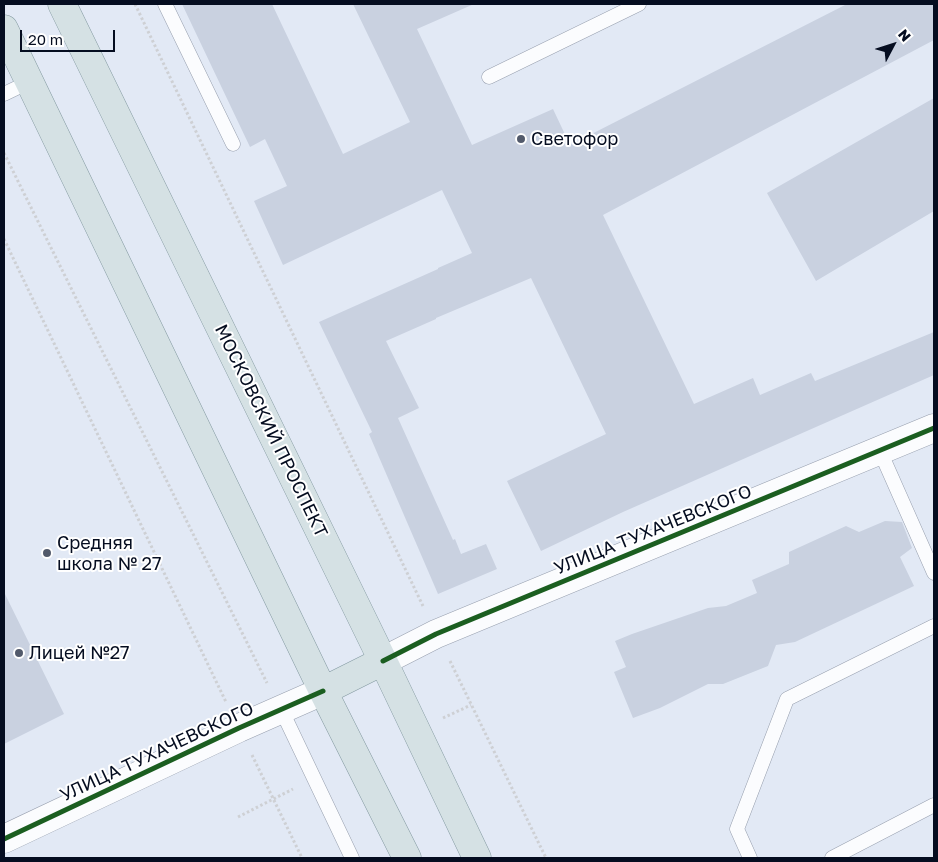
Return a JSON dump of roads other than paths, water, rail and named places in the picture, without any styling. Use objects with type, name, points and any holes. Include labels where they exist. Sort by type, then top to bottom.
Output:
[{"type":"main road","name":"МОСКОВСКИЙ ПРОСПЕКТ","points":[[62,4],[383,661],[477,858]]},
{"type":"main road","points":[[4,29],[323,691],[407,858]]},
{"type":"main road","points":[[323,691],[383,661]]},
{"type":"street","name":"УЛИЦА ТУХАЧЕВСКОГО","points":[[383,661],[436,634],[934,428]]},
{"type":"street","name":"УЛИЦА ТУХАЧЕВСКОГО","points":[[4,838],[239,728],[323,691]]},
{"type":"lane","points":[[166,4],[233,144]]},
{"type":"lane","points":[[490,77],[639,4]]},
{"type":"lane","points":[[4,94],[29,82]]},
{"type":"lane","points":[[880,451],[934,573]]},
{"type":"lane","points":[[750,858],[737,829],[787,699],[934,626]]},
{"type":"lane","points":[[281,710],[352,858]]},
{"type":"lane","points":[[832,858],[934,805]]},
{"type":"place","name":"Светофор","points":[[521,139]]},
{"type":"place","name":"Средняя школа № 27","points":[[47,553]]},
{"type":"place","name":"Лицей №27","points":[[19,653]]}]
